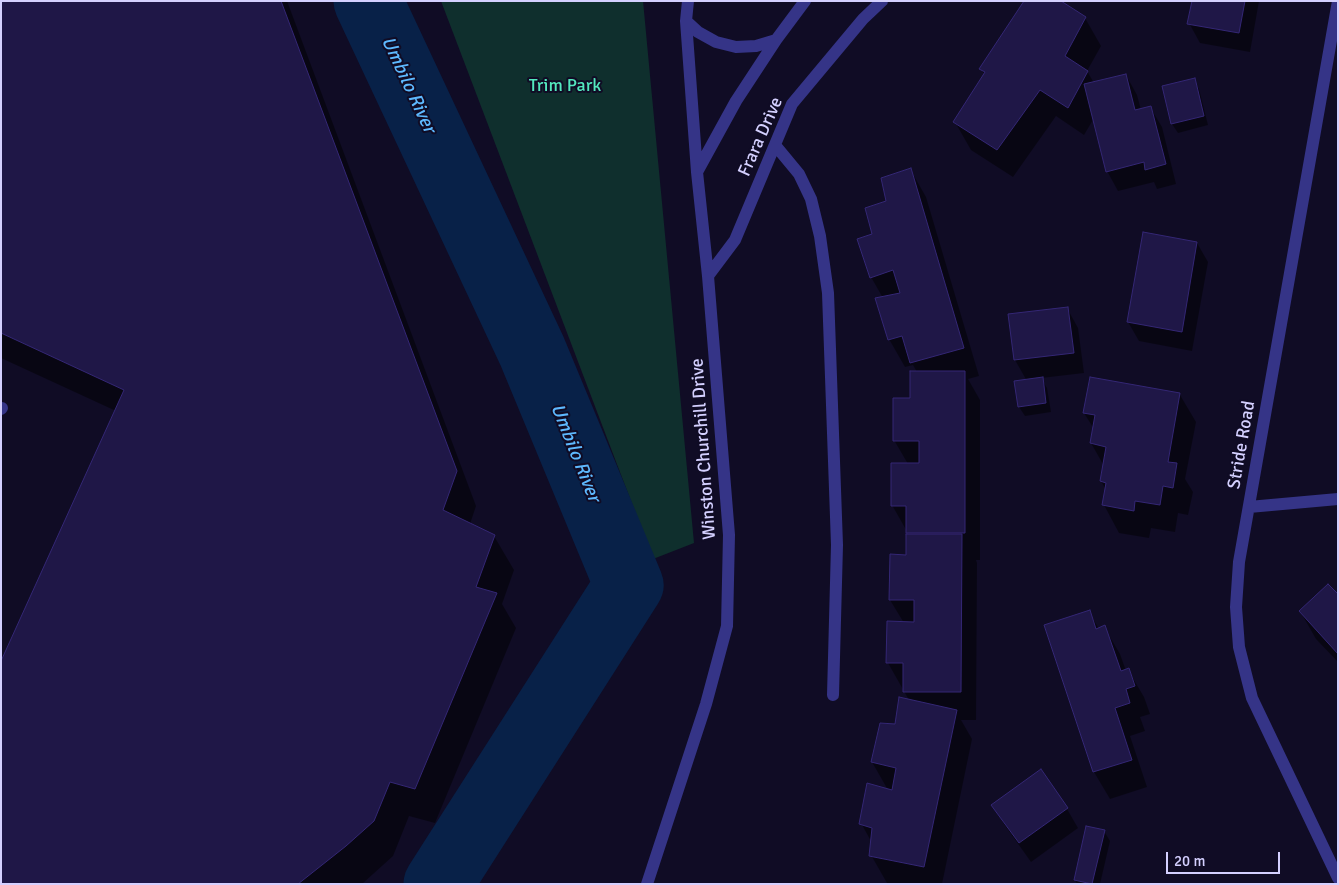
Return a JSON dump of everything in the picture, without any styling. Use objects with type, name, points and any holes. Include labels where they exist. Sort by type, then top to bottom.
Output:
[{"type":"street","name":"Winston Churchill Drive","points":[[647,884],[706,704],[727,626],[729,535],[708,276],[697,172],[686,21],[688,1]]},
{"type":"street","name":"Frara Drive","points":[[697,172],[736,101],[804,1]]},
{"type":"street","name":"Frara Drive","points":[[708,276],[735,240],[792,104],[863,19],[882,1]]},
{"type":"street","name":"Stride Road","points":[[1338,1],[1239,562],[1236,607],[1239,647],[1252,698],[1338,878]]},
{"type":"street","points":[[686,21],[698,32],[716,42],[736,46],[756,46],[776,40]]},
{"type":"street","points":[[775,145],[799,174],[811,200],[820,236],[828,292],[837,545],[833,694]]},
{"type":"street","points":[[1249,507],[1338,498]]},
{"type":"green space","name":"Trim Park","points":[[441,1],[643,1],[694,543],[653,559]]},
{"type":"building","points":[[1,1],[281,1],[457,471],[443,510],[495,535],[476,587],[497,593],[415,789],[390,782],[374,821],[298,884],[1,884],[1,661],[124,390],[1,333]]},
{"type":"building","points":[[1024,1],[1061,1],[1086,17],[1065,56],[1088,71],[1068,108],[1040,90],[997,150],[953,122],[985,72],[979,69]]},
{"type":"building","points":[[1192,1],[1245,1],[1239,33],[1187,24]]},
{"type":"building","points":[[1126,74],[1135,110],[1151,106],[1166,164],[1145,170],[1144,162],[1106,172],[1084,84]]},
{"type":"building","points":[[1195,78],[1204,116],[1171,124],[1162,86]]},
{"type":"building","points":[[911,168],[964,348],[910,363],[902,336],[888,340],[875,298],[900,293],[893,270],[870,278],[857,239],[872,234],[865,208],[886,201],[881,178]]},
{"type":"building","points":[[1143,232],[1197,242],[1182,332],[1127,322]]},
{"type":"building","points":[[1068,307],[1074,353],[1014,360],[1008,314]]},
{"type":"building","points":[[910,371],[965,371],[965,533],[906,533],[906,506],[891,506],[891,463],[919,463],[919,441],[893,441],[893,398],[910,398]]},
{"type":"building","points":[[1043,377],[1046,403],[1018,407],[1014,381]]},
{"type":"building","points":[[1090,377],[1180,393],[1168,462],[1177,463],[1173,488],[1163,486],[1160,505],[1135,501],[1134,511],[1102,505],[1106,483],[1100,481],[1106,447],[1090,443],[1095,415],[1083,413]]},
{"type":"building","points":[[906,534],[962,534],[961,692],[903,692],[903,663],[886,663],[887,621],[914,622],[914,600],[889,600],[890,554],[906,555]]},
{"type":"building","points":[[1328,584],[1338,592],[1338,654],[1299,611]]},
{"type":"building","points":[[1090,610],[1096,629],[1105,625],[1121,671],[1129,668],[1135,686],[1126,689],[1130,703],[1115,708],[1132,760],[1093,772],[1044,625]]},
{"type":"building","points":[[899,697],[957,710],[924,867],[869,856],[872,828],[859,824],[867,783],[892,790],[896,768],[871,762],[880,723],[895,724]]},
{"type":"building","points":[[1041,769],[1068,808],[1019,843],[991,805]]},
{"type":"building","points":[[1086,826],[1105,830],[1092,884],[1074,880]]},
{"type":"waterway","name":"Umbilo River","points":[[368,1],[532,351],[629,585],[438,884]]}]
